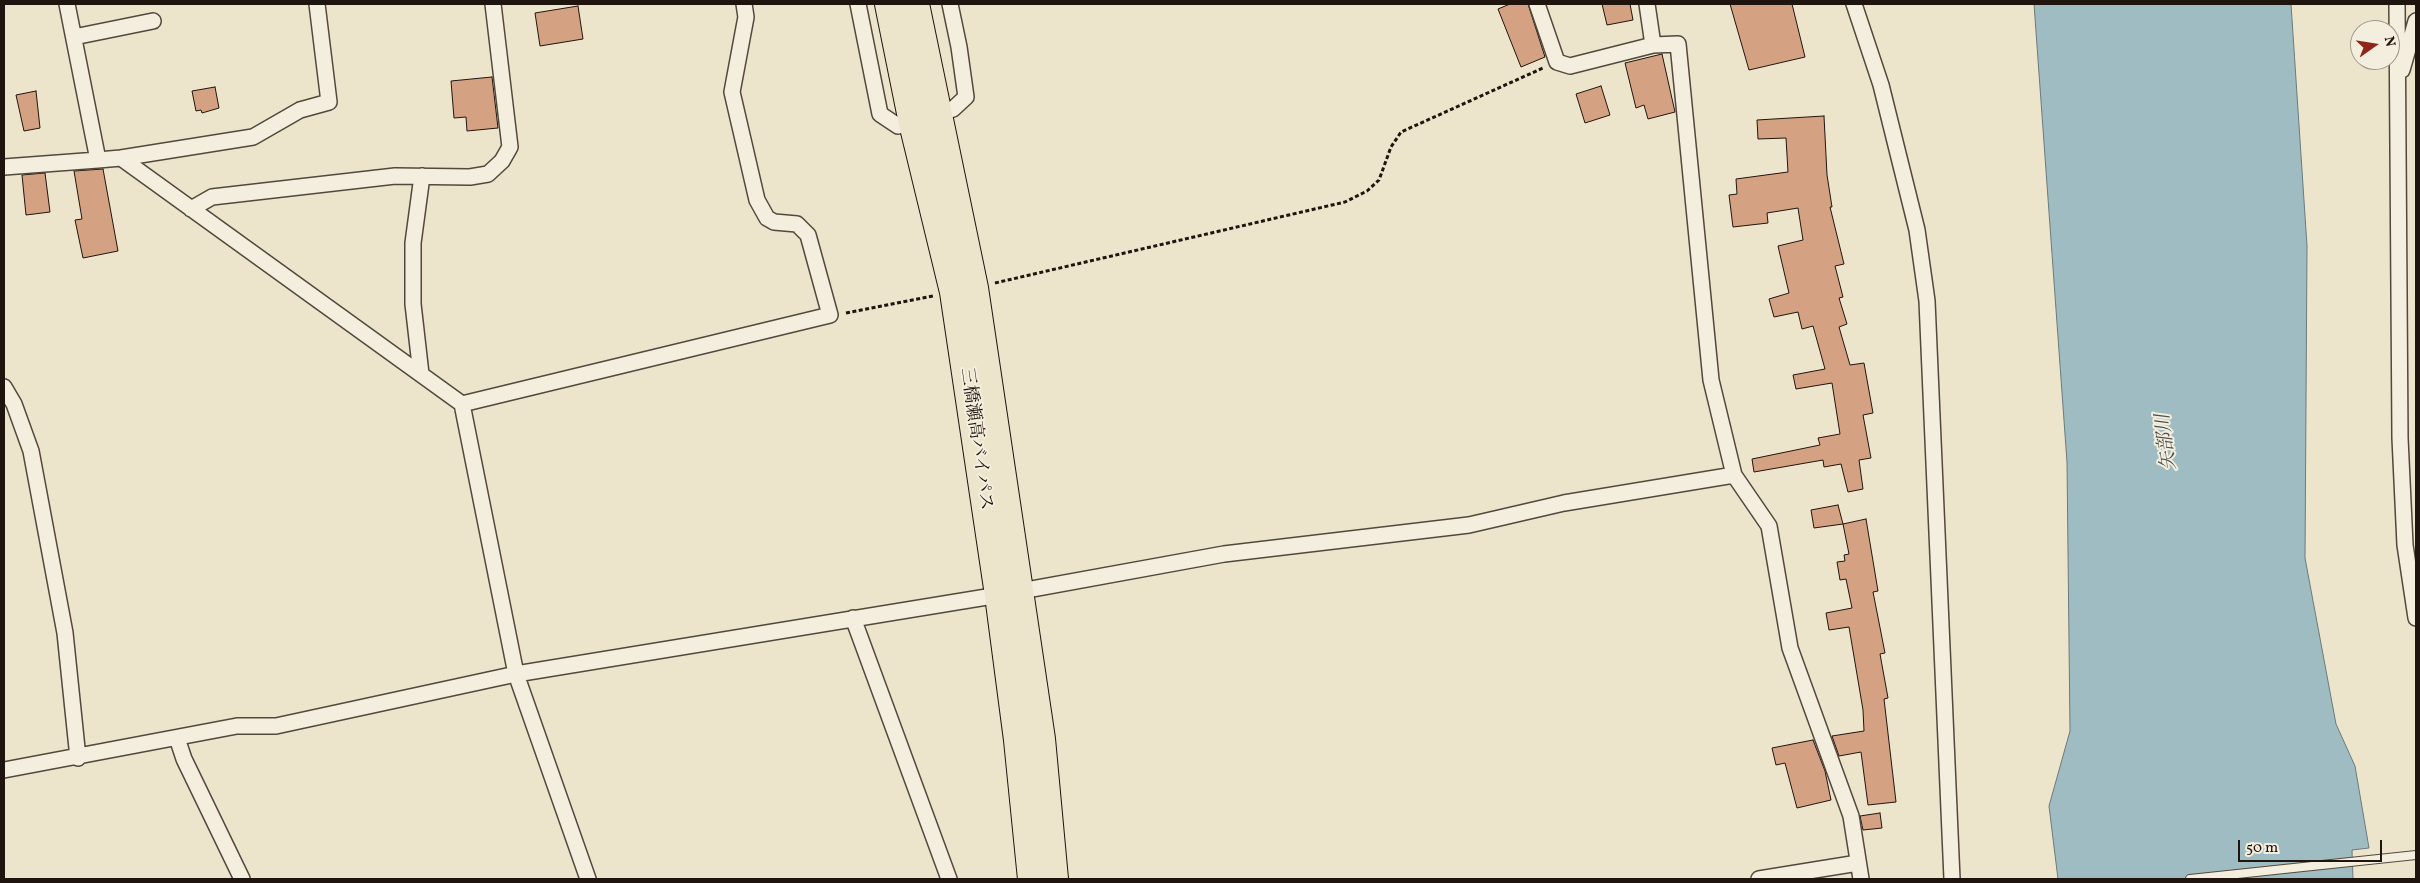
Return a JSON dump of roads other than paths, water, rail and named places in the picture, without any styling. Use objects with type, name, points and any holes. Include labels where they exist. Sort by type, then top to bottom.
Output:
[{"type":"highway","name":"三橋瀬高バイパス","points":[[889,4],[925,119],[964,290],[1009,592],[1040,739],[1054,879]]},
{"type":"highway","name":"三橋瀬高バイパス","points":[[916,4],[925,119]]},
{"type":"highway","name":"三橋瀬高バイパス","points":[[1009,592],[1018,740],[1032,879]]},
{"type":"street","points":[[67,4],[98,160]]},
{"type":"street","points":[[4,167],[121,158],[253,136],[300,110],[329,102],[317,4]]},
{"type":"street","points":[[191,209],[212,197],[395,176],[470,177],[488,174],[502,161],[510,147],[494,4]]},
{"type":"street","points":[[462,404],[830,315],[808,235],[796,224],[774,222],[767,218],[757,200],[732,92],[746,17],[744,4]]},
{"type":"street","points":[[858,4],[880,114],[898,126],[953,109],[966,97],[959,47],[950,4]]},
{"type":"street","points":[[1537,4],[1558,62],[1570,66],[1653,45],[1678,44],[1712,380],[1734,476],[1769,526],[1790,648],[1851,816],[1861,879]]},
{"type":"street","points":[[1648,4],[1653,45]]},
{"type":"street","points":[[1854,4],[1882,85],[1917,230],[1927,301],[1952,879]]},
{"type":"street","points":[[2397,4],[2400,438],[2405,545],[2416,618]]},
{"type":"street","points":[[74,37],[153,21]]},
{"type":"street","points":[[2398,85],[2416,22]]},
{"type":"street","points":[[121,158],[462,404],[516,674],[588,879]]},
{"type":"street","points":[[421,374],[413,304],[413,243],[422,176]]},
{"type":"street","points":[[4,387],[14,404],[31,452],[64,633],[78,758]]},
{"type":"street","points":[[4,770],[78,758],[238,726],[276,726],[516,674],[1009,592],[1224,554],[1469,525],[1564,502],[1734,476]]},
{"type":"street","points":[[853,618],[949,879]]},
{"type":"street","points":[[176,738],[184,759],[242,879]]},
{"type":"street","points":[[1759,879],[1858,863]]},
{"type":"lane","points":[[2190,879],[2416,855]]},
{"type":"water","name":"矢部川","points":[[2034,4],[2291,4],[2307,246],[2305,558],[2336,724],[2355,766],[2369,848],[2352,850],[2353,879],[2058,879],[2049,806],[2070,731],[2067,462]]}]
